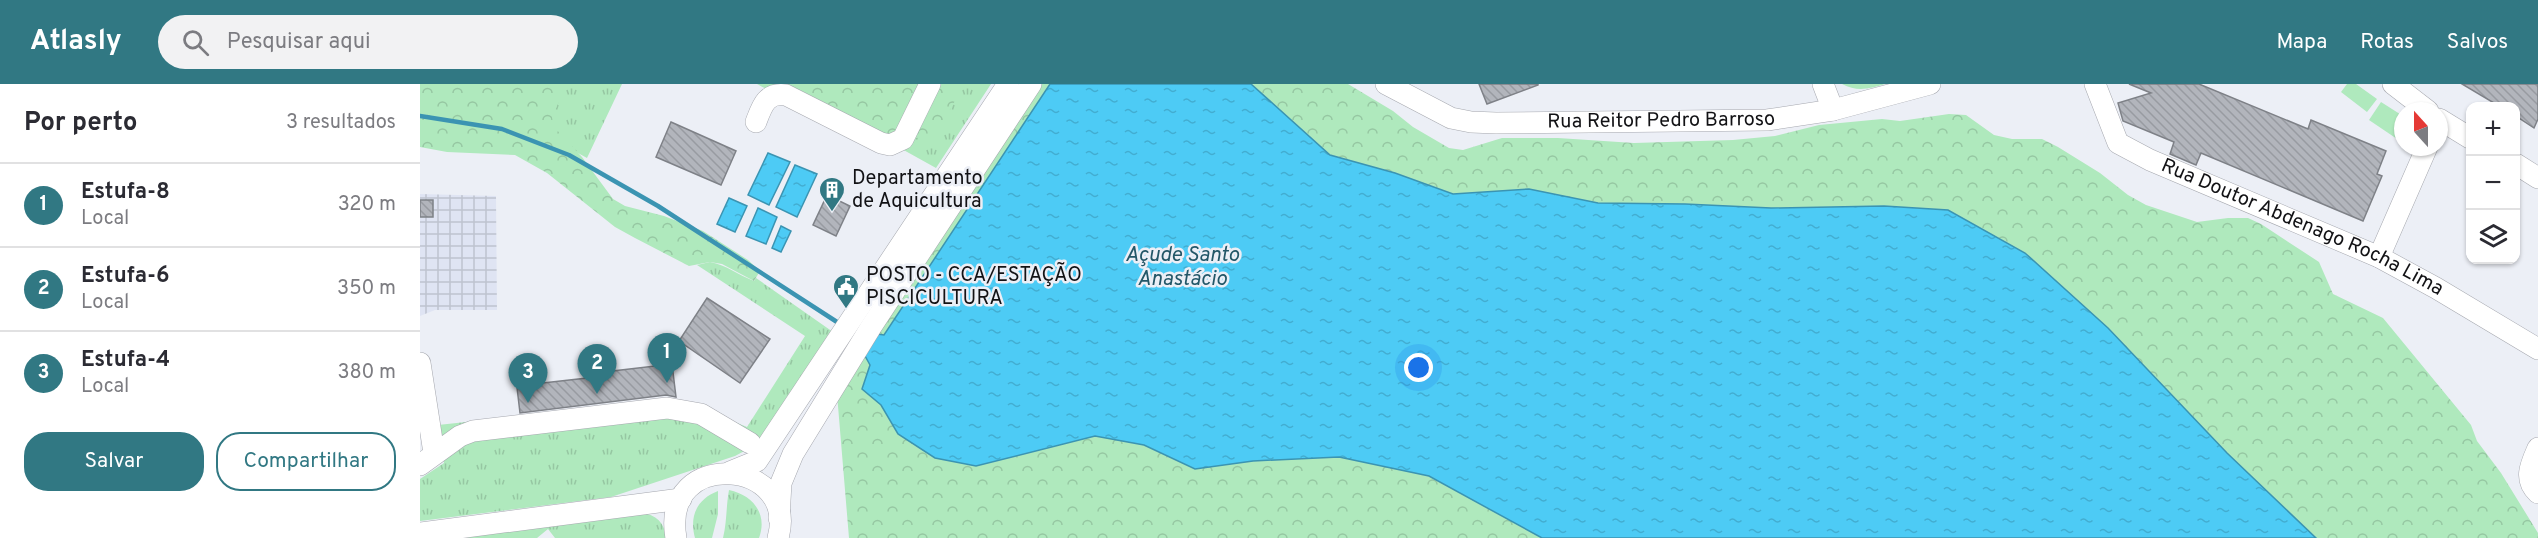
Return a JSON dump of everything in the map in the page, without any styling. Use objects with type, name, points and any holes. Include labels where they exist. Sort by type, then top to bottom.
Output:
[{"type":"street","points":[[756,122],[767,99],[772,95],[786,95],[881,143],[890,145],[903,139],[930,84]]},
{"type":"street","points":[[676,538],[674,526],[681,500],[697,482],[713,474],[730,472],[757,461],[848,344],[1008,84]]},
{"type":"street","points":[[862,322],[1031,84]]},
{"type":"street","points":[[1823,84],[1833,110]]},
{"type":"street","name":"Rua Reitor Pedro Barroso","points":[[1392,86],[1451,118],[1471,122],[1767,120],[1833,110],[1930,84]]},
{"type":"street","name":"Rua Doutor Abdenago Rocha Lima","points":[[2095,84],[2114,137],[2124,147],[2379,257],[2538,349]]},
{"type":"street","points":[[2393,84],[2416,102]]},
{"type":"street","points":[[2448,125],[2466,136]]},
{"type":"street","points":[[2379,257],[2423,156]]},
{"type":"street","points":[[2520,167],[2538,178]]},
{"type":"street","points":[[779,528],[781,483],[848,344]]},
{"type":"street","points":[[420,363],[427,459]]},
{"type":"street","points":[[427,459],[460,436],[487,428],[667,408],[701,414],[750,443]]},
{"type":"street","points":[[2538,448],[2529,469],[2529,480],[2538,493]]},
{"type":"street","points":[[730,472],[747,476],[767,490],[775,503],[779,528]]},
{"type":"street","points":[[420,533],[681,500]]},
{"type":"shaded area","points":[[420,194],[496,196],[497,310],[435,310],[420,316]]},
{"type":"green space","points":[[420,84],[622,84],[587,158],[567,147]]},
{"type":"green space","points":[[420,84],[567,84],[552,117],[554,127],[582,157],[613,199],[625,206],[664,216],[703,231],[748,260],[760,271],[754,281],[722,264],[710,262],[689,266],[615,227],[547,173],[515,155],[447,152],[420,147]]},
{"type":"green space","points":[[757,84],[964,84],[942,122],[936,128],[922,137],[909,138],[865,128]]},
{"type":"green space","points":[[935,84],[991,84],[936,168],[900,148]]},
{"type":"green space","name":"Açude Santo Anastácio","points":[[1038,84],[1348,84],[1449,148],[1463,150],[1502,138],[1558,138],[1634,143],[1733,140],[1775,136],[1819,125],[1882,119],[1900,121],[1949,114],[1966,115],[1994,135],[2012,139],[2042,139],[2058,147],[2146,205],[2197,222],[2248,218],[2319,262],[2333,294],[2383,318],[2471,425],[2477,441],[2501,473],[2538,533],[2538,538],[849,538],[837,394]]},
{"type":"green space","points":[[1842,84],[1885,84],[1863,89]]},
{"type":"green space","points":[[2347,84],[2356,84],[2377,99],[2367,112],[2341,92]]},
{"type":"green space","points":[[2381,102],[2394,110],[2394,137],[2369,120]]},
{"type":"green space","points":[[710,262],[722,265],[754,281],[756,278],[833,332],[775,421],[752,447],[735,456],[611,497],[420,521],[420,479],[444,463],[438,425],[678,399],[747,427],[805,336],[697,265]]},
{"type":"green space","points":[[729,490],[745,496],[756,507],[761,521],[759,538],[723,538]]},
{"type":"green space","points":[[718,491],[718,514],[712,538],[695,538],[693,522],[696,509],[711,494]]},
{"type":"green space","points":[[641,513],[659,520],[666,538],[555,538],[548,529],[537,538],[428,538]]},
{"type":"water","name":"Açude Santo Anastácio","points":[[1050,84],[1251,84],[1330,155],[1395,173],[1453,194],[1529,189],[1598,203],[1771,208],[1884,206],[1948,210],[2025,253],[2108,328],[2227,453],[2316,538],[1542,538],[1429,476],[1339,457],[1253,461],[1195,469],[1144,445],[1095,436],[976,466],[935,458],[898,434],[881,405],[862,389],[870,365],[864,354],[877,334],[884,335]]},
{"type":"water","points":[[768,153],[790,162],[769,205],[748,195]]},
{"type":"water","points":[[795,165],[817,174],[797,217],[776,207]]},
{"type":"water","points":[[729,198],[747,206],[735,232],[717,224]]},
{"type":"water","points":[[758,208],[777,217],[766,244],[746,236]]},
{"type":"water","points":[[781,226],[791,231],[781,252],[772,248]]},
{"type":"building","points":[[1479,84],[1538,84],[1538,85],[1487,104]]},
{"type":"building","points":[[2129,84],[2199,84],[2308,129],[2311,120],[2386,151],[2377,174],[2382,176],[2363,221],[2201,153],[2196,165],[2170,154],[2174,142],[2123,121],[2118,103],[2151,93]]},
{"type":"building","points":[[2462,84],[2538,84],[2538,119],[2534,128],[2520,119],[2520,102],[2492,102]]},
{"type":"building","points":[[671,122],[736,151],[721,185],[656,157]]},
{"type":"building","name":"Departamento de Aquicultura","points":[[827,195],[850,206],[836,236],[813,225]]},
{"type":"building","points":[[420,200],[433,200],[433,217],[420,217]]},
{"type":"building","points":[[707,298],[770,339],[740,383],[679,341]]},
{"type":"building","points":[[672,364],[676,397],[666,395],[520,413],[516,379],[533,377],[534,384],[587,378],[587,374]]},
{"type":"waterway","points":[[420,116],[502,129],[569,155],[658,206],[837,322]]},
{"type":"place","name":"Departamento de Aquicultura","points":[[832,213]]},
{"type":"place","name":"POSTO - CCA/ESTAÇÃO PISCICULTURA","points":[[846,310]]},
{"type":"place","name":"Estufa-8","points":[[667,383]]},
{"type":"place","name":"Estufa-6","points":[[597,394]]},
{"type":"place","name":"Estufa-4","points":[[528,403]]}]
